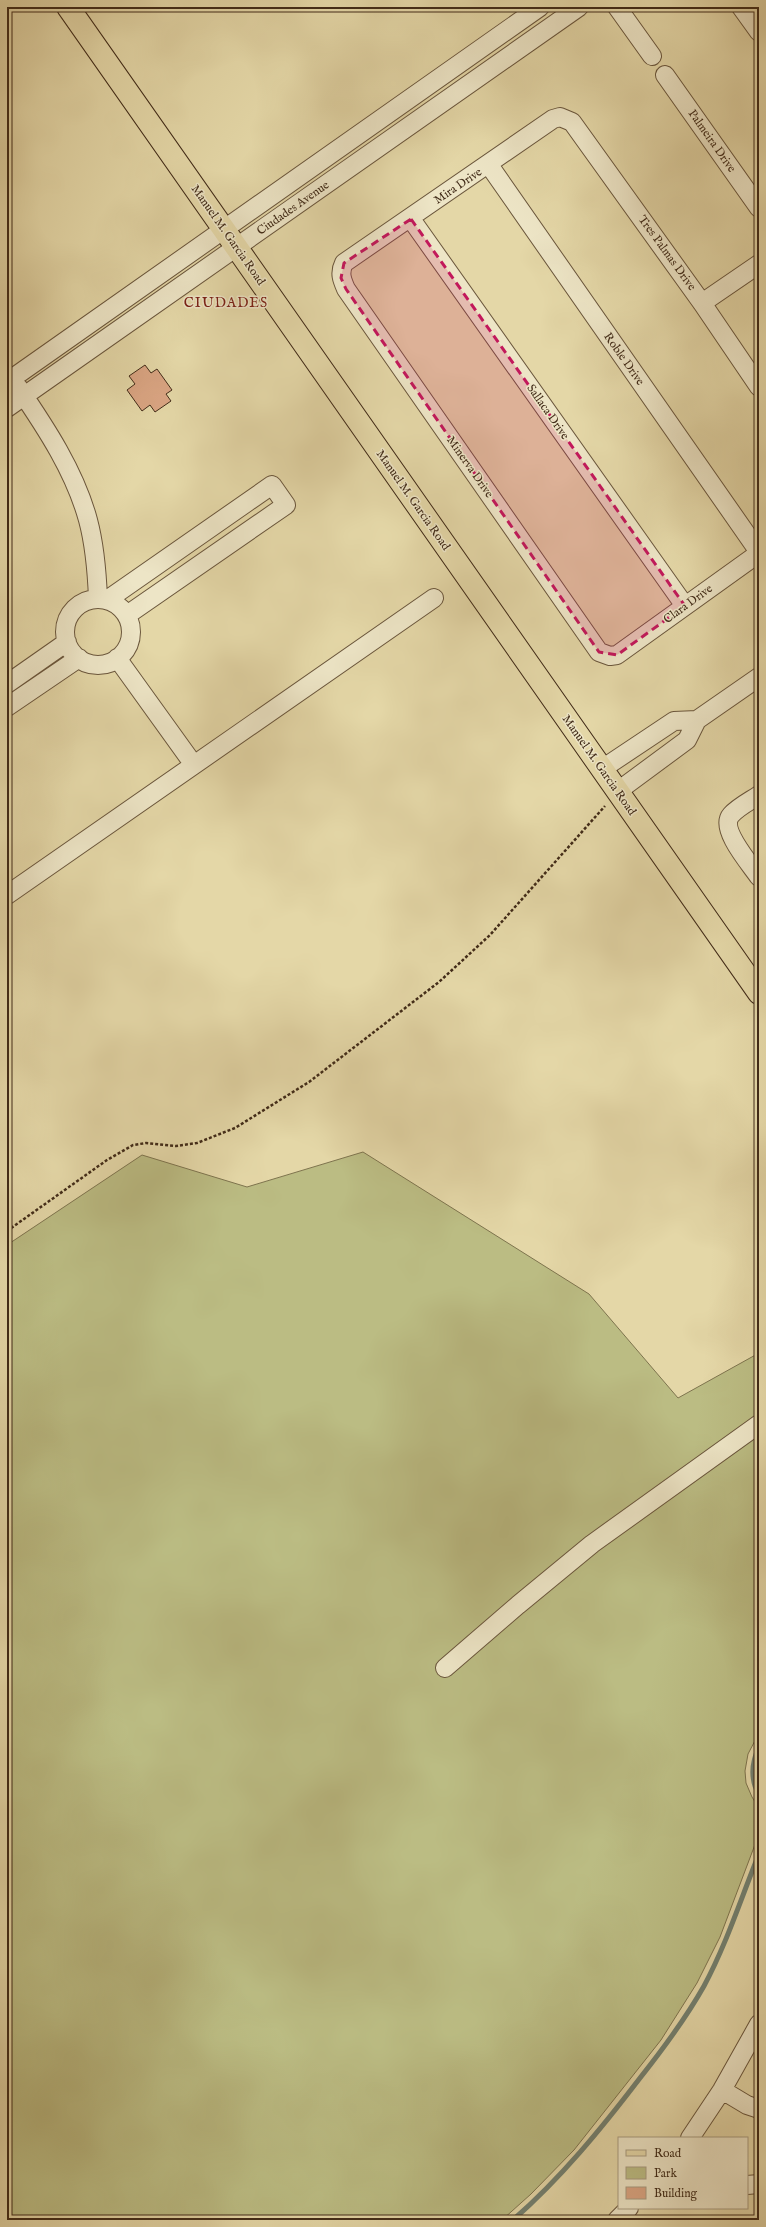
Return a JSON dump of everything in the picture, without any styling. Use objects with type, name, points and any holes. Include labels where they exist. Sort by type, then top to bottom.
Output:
[{"type":"main road","name":"Manuel M. Garcia Road","points":[[68,7],[759,993]]},
{"type":"street","name":"Ciudades Avenue","points":[[7,408],[231,239],[373,125],[540,7]]},
{"type":"street","name":"Ciudades Avenue","points":[[10,381],[231,239],[386,142],[579,7]]},
{"type":"street","points":[[616,7],[652,56]]},
{"type":"street","points":[[741,7],[759,32]]},
{"type":"street","name":"Palmeira Drive","points":[[665,75],[759,208]]},
{"type":"street","name":"Mira Drive","points":[[344,263],[489,165],[553,119],[560,117],[572,122]]},
{"type":"street","name":"Tres Palmas Drive","points":[[572,122],[702,303],[759,387]]},
{"type":"street","name":"Roble Drive","points":[[489,165],[759,552]]},
{"type":"street","name":"Sallaca Drive","points":[[410,218],[685,606]]},
{"type":"street","name":"Minerva Drive","points":[[344,263],[341,278],[346,289],[540,568],[599,652],[610,656],[617,655]]},
{"type":"street","points":[[702,303],[759,264]]},
{"type":"street","points":[[10,381],[24,396],[61,456],[77,487],[89,520],[102,599]]},
{"type":"street","points":[[102,599],[122,609],[127,615],[131,627],[130,639],[126,650],[117,658],[106,663],[94,664],[79,658],[67,642],[66,627],[71,613],[83,602],[102,599],[272,485],[286,505],[127,615]]},
{"type":"street","name":"Clara Drive","points":[[617,655],[759,552]]},
{"type":"street","points":[[7,895],[434,598]]},
{"type":"street","points":[[7,684],[67,642]]},
{"type":"street","points":[[7,707],[79,658]]},
{"type":"street","points":[[117,658],[194,765]]},
{"type":"street","points":[[618,791],[687,740],[697,720],[759,677]]},
{"type":"street","points":[[602,769],[674,721],[697,720]]},
{"type":"street","points":[[759,795],[731,815],[728,820],[731,836],[759,877]]},
{"type":"street","points":[[445,1668],[592,1544],[759,1424]]},
{"type":"street","points":[[691,2137],[722,2090],[759,2024]]},
{"type":"street","points":[[722,2090],[747,2105],[759,2109]]},
{"type":"street","points":[[748,2185],[759,2184]]},
{"type":"path","points":[[7,1231],[107,1160],[133,1145],[146,1143],[176,1146],[197,1143],[235,1128],[309,1082],[450,972],[490,935],[618,791]]},
{"type":"highlighted area","points":[[411,219],[685,606],[617,655],[599,652],[346,289],[341,278],[344,263]]},
{"type":"green space","points":[[363,1152],[589,1294],[678,1398],[759,1353],[759,1733],[748,1754],[745,1771],[746,1783],[759,1808],[759,1834],[720,1937],[697,1983],[661,2040],[574,2150],[531,2194],[502,2220],[7,2220],[7,1245],[142,1155],[247,1187]]},
{"type":"building","points":[[145,365],[151,373],[157,369],[172,390],[166,394],[171,401],[155,412],[150,405],[142,411],[127,390],[135,384],[129,376]]},
{"type":"waterway","points":[[759,1747],[753,1765],[754,1783],[759,1795]]},
{"type":"waterway","points":[[513,2220],[548,2187],[595,2134],[682,2022],[704,1986],[720,1953],[759,1854]]},
{"type":"district","name":"CIUDADES","points":[[226,303]]}]
